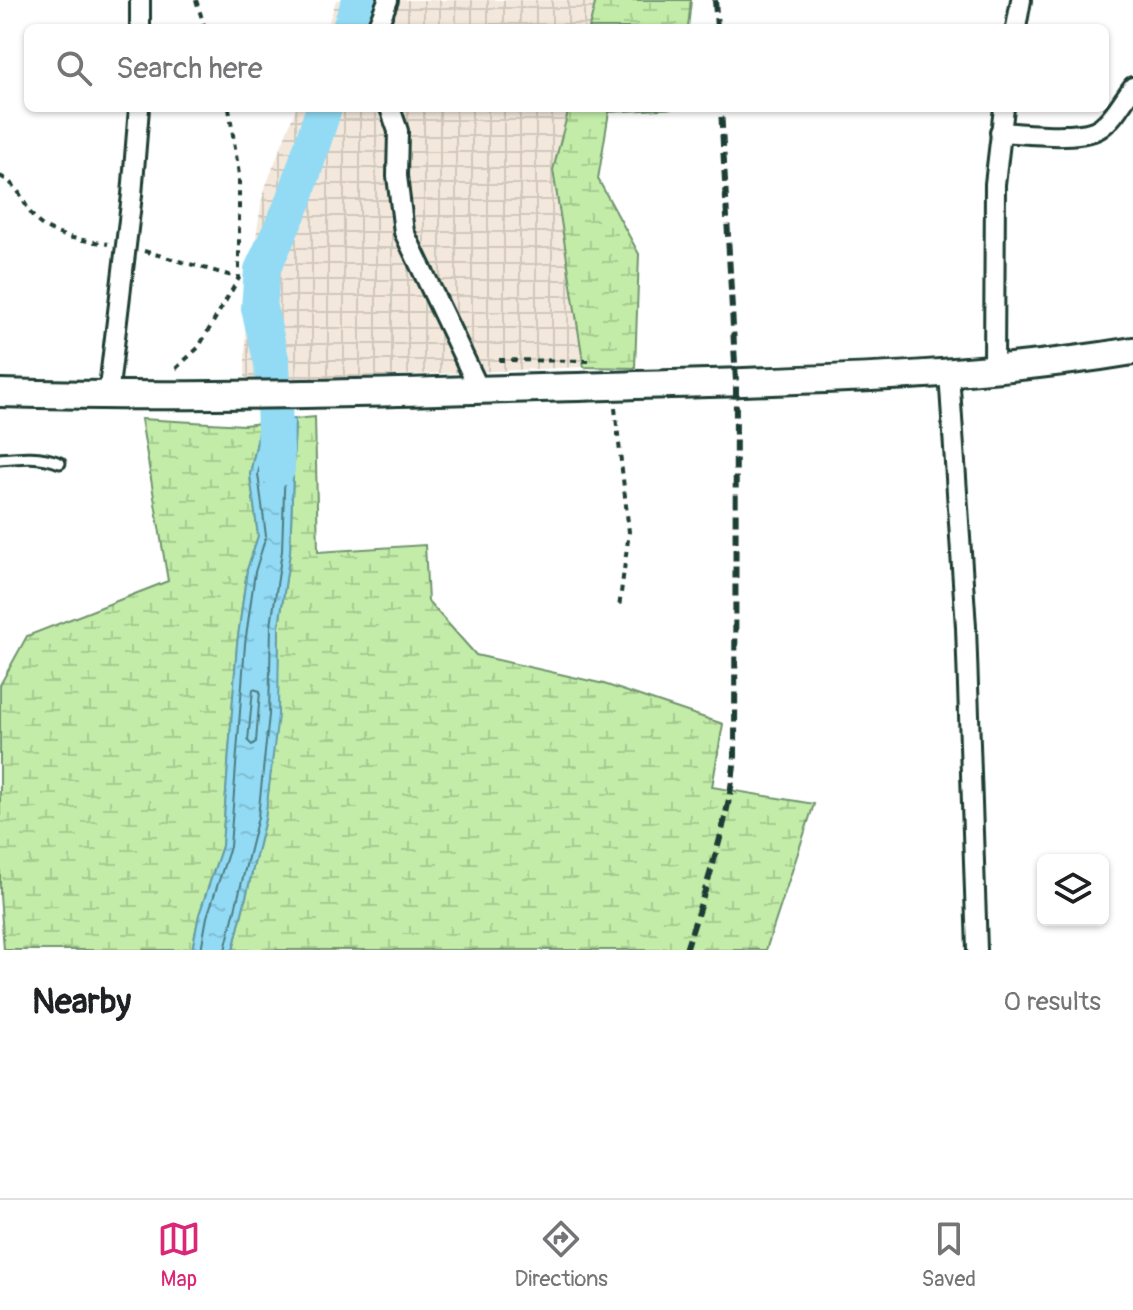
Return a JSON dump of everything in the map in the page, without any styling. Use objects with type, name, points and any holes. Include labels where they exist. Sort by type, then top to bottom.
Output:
[{"type":"main road","points":[[0,393],[295,396],[480,391],[949,373],[1133,351]]},
{"type":"street","points":[[140,0],[140,24]]},
{"type":"street","points":[[379,24],[388,0]]},
{"type":"street","points":[[1017,24],[1021,0]]},
{"type":"street","points":[[1000,132],[1045,134],[1097,130],[1133,87]]},
{"type":"street","points":[[108,396],[139,112]]},
{"type":"street","points":[[391,112],[398,131],[397,176],[404,232],[480,391]]},
{"type":"street","points":[[994,368],[994,224],[1003,112]]},
{"type":"street","points":[[949,373],[966,627],[977,950]]},
{"type":"lane","points":[[0,459],[26,456],[60,463]]},
{"type":"path","points":[[196,0],[204,24]]},
{"type":"path","points":[[230,112],[239,175],[239,278]]},
{"type":"path","points":[[612,386],[629,532],[619,608]]},
{"type":"shaded area","points":[[336,0],[596,0],[590,24],[328,24]]},
{"type":"shaded area","points":[[294,112],[568,112],[553,170],[584,367],[245,382],[245,306],[263,193]]},
{"type":"green space","points":[[596,0],[691,0],[688,24],[590,24]]},
{"type":"green space","points":[[568,112],[609,112],[598,179],[639,254],[635,368],[584,367],[553,170]]},
{"type":"green space","points":[[315,417],[318,552],[425,545],[428,601],[476,655],[604,684],[723,724],[712,787],[814,804],[766,950],[233,950],[265,819],[277,715],[279,626],[290,552],[295,419]]},
{"type":"green space","points":[[141,419],[244,425],[261,423],[250,474],[258,536],[247,570],[237,644],[222,846],[199,915],[192,950],[4,950],[0,895],[0,685],[27,636],[168,581]]},
{"type":"water","points":[[295,419],[290,552],[279,626],[278,715],[265,819],[233,950],[192,950],[199,915],[222,846],[237,644],[247,570],[258,536],[250,474],[261,423]]},
{"type":"waterway","points":[[351,24],[360,0]]},
{"type":"waterway","points":[[277,469],[272,363],[259,308],[262,270],[294,201],[323,112]]},
{"type":"railway","points":[[715,0],[717,24]]},
{"type":"railway","points":[[686,950],[722,830],[735,756],[736,382],[721,112]]}]
